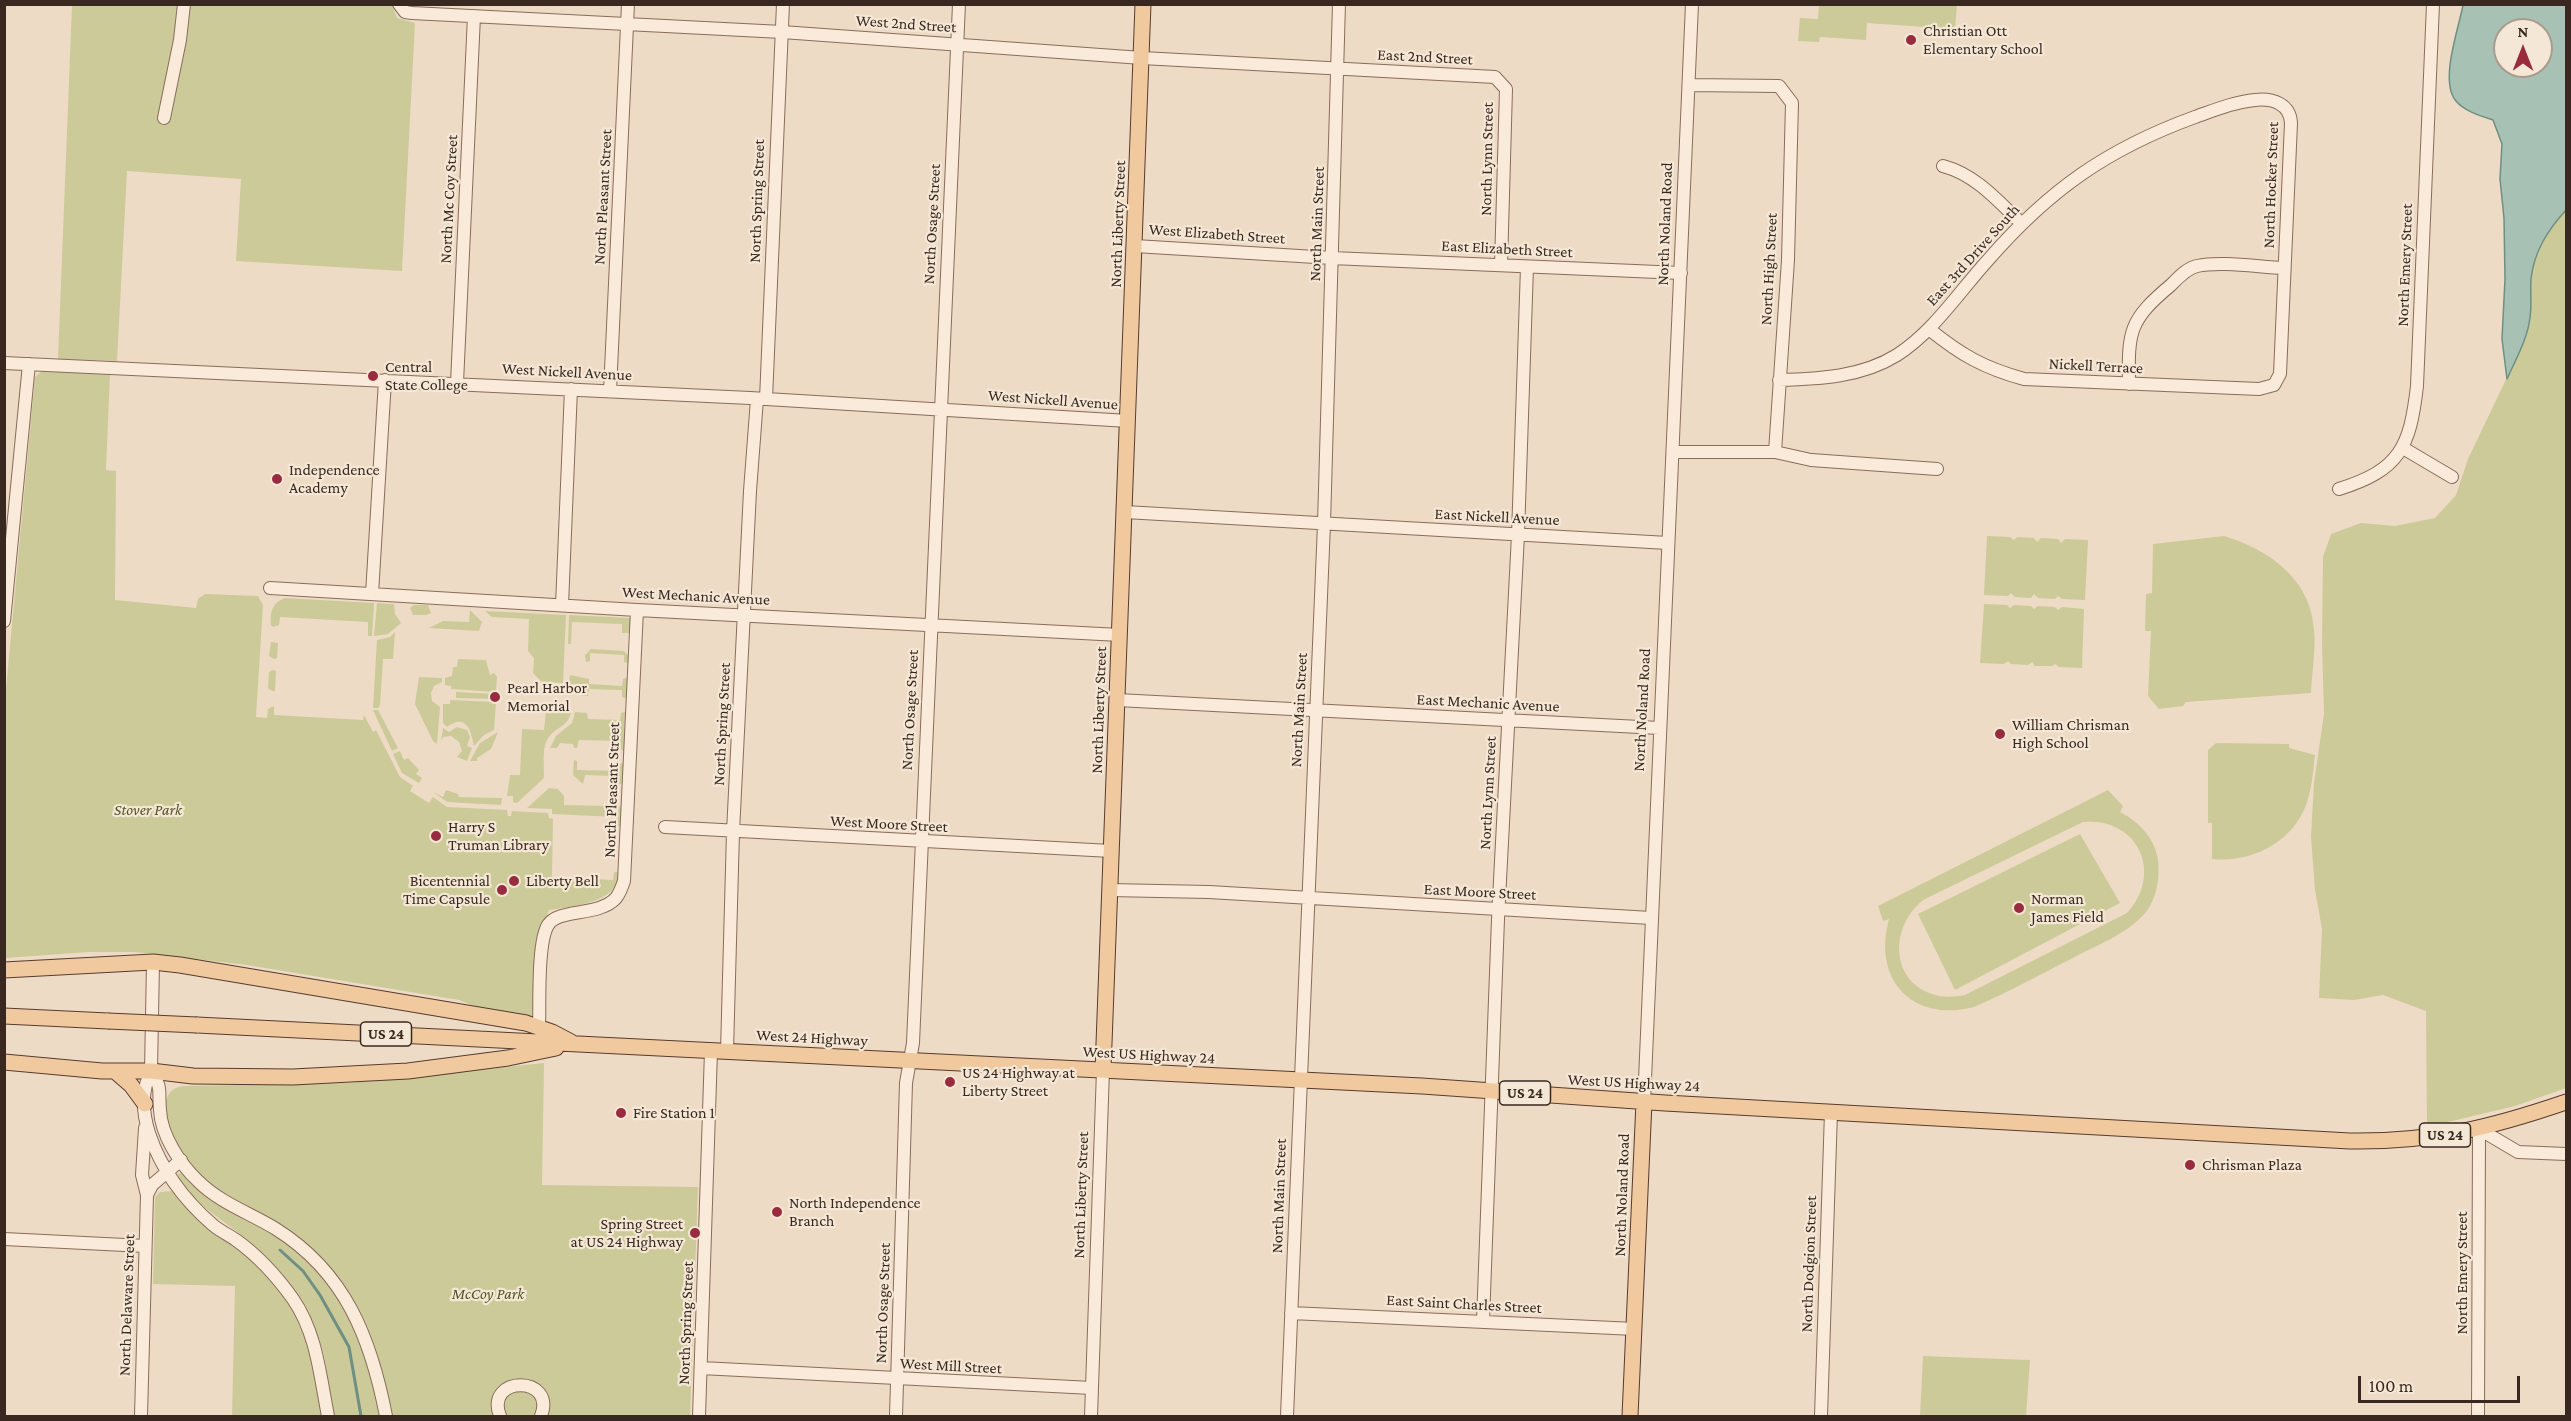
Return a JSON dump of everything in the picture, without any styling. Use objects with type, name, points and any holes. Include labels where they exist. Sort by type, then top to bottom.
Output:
[{"type":"main road","name":"North Liberty Street","points":[[1103,1070],[1143,4]]},
{"type":"main road","points":[[4,970],[153,962],[247,974],[502,1019],[539,1028],[574,1044]]},
{"type":"main road","name":"US 24","points":[[4,1016],[719,1051]]},
{"type":"main road","points":[[4,1062],[116,1072],[152,1071],[176,1075],[260,1077],[408,1071],[508,1058],[574,1044]]},
{"type":"main road","name":"West 24 Highway","points":[[719,1051],[910,1061]]},
{"type":"main road","name":"West US Highway 24","points":[[910,1061],[1492,1090],[1644,1102],[2140,1130],[2389,1141],[2479,1129]]},
{"type":"main road","points":[[116,1072],[131,1085],[145,1104]]},
{"type":"main road","name":"North Noland Road","points":[[1630,1416],[1644,1102]]},
{"type":"main road","name":"US 24","points":[[2479,1129],[2525,1117],[2566,1102]]},
{"type":"street","points":[[164,118],[180,40],[184,4]]},
{"type":"street","name":"North Pleasant Street","points":[[610,391],[628,4]]},
{"type":"street","name":"North Spring Street","points":[[699,1416],[783,4]]},
{"type":"street","name":"North Osage Street","points":[[897,1416],[905,1115],[910,1061],[959,4]]},
{"type":"street","name":"North Main Street","points":[[1287,1416],[1324,524],[1340,4]]},
{"type":"street","name":"North Noland Road","points":[[1644,1102],[1692,4]]},
{"type":"street","name":"North Emery Street","points":[[2339,489],[2379,472],[2403,448],[2413,421],[2417,386],[2433,4]]},
{"type":"street","name":"West 2nd Street","points":[[401,6],[405,12],[412,13],[782,32],[1142,58],[1338,68]]},
{"type":"street","name":"North Mc Coy Street","points":[[457,383],[474,16]]},
{"type":"street","name":"East 2nd Street","points":[[1338,68],[1496,77],[1506,89]]},
{"type":"street","name":"North High Street","points":[[1689,85],[1779,86],[1792,103],[1788,260],[1775,452]]},
{"type":"street","name":"North Lynn Street","points":[[1501,265],[1506,89]]},
{"type":"street","name":"East 3rd Drive South","points":[[1779,380],[1819,380],[1866,369],[1897,355],[1929,329],[2021,223],[2092,165],[2163,129],[2239,102],[2273,100],[2285,106]]},
{"type":"street","name":"North Hocker Street","points":[[2277,389],[2280,374],[2292,123],[2291,113],[2285,106]]},
{"type":"street","points":[[1943,166],[1960,171],[1977,182],[2021,223]]},
{"type":"street","name":"West Elizabeth Street","points":[[1135,246],[1332,258]]},
{"type":"street","name":"East Elizabeth Street","points":[[1332,258],[1681,273]]},
{"type":"street","points":[[2129,384],[2130,339],[2134,324],[2163,291],[2187,271],[2195,266],[2208,265],[2284,268]]},
{"type":"street","name":"North Lynn Street","points":[[1483,1322],[1499,909],[1518,535],[1527,267]]},
{"type":"street","name":"Nickell Terrace","points":[[1929,329],[1959,353],[1995,371],[2024,379],[2277,389]]},
{"type":"street","name":"West Nickell Avenue","points":[[4,363],[457,383],[1128,421]]},
{"type":"street","points":[[4,621],[29,364]]},
{"type":"street","points":[[372,594],[385,380]]},
{"type":"street","points":[[562,605],[571,389]]},
{"type":"street","points":[[2403,448],[2452,477]]},
{"type":"street","points":[[1673,452],[1775,452],[1811,460],[1937,469]]},
{"type":"street","points":[[1125,512],[1324,524]]},
{"type":"street","name":"East Nickell Avenue","points":[[1324,524],[1668,543]]},
{"type":"street","name":"West Mechanic Avenue","points":[[270,588],[637,610],[1120,634]]},
{"type":"street","name":"North Pleasant Street","points":[[539,1028],[540,975],[546,928],[555,919],[602,909],[616,898],[624,881],[637,610]]},
{"type":"street","points":[[1117,700],[1316,711]]},
{"type":"street","name":"East Mechanic Avenue","points":[[1316,711],[1659,728]]},
{"type":"street","name":"West Moore Street","points":[[665,827],[1111,851]]},
{"type":"street","points":[[1109,890],[1209,892],[1307,899]]},
{"type":"street","name":"East Moore Street","points":[[1307,899],[1651,918]]},
{"type":"street","points":[[153,962],[152,1071],[144,1087],[146,1121],[154,1148],[166,1171],[192,1205],[215,1227],[254,1254],[292,1298],[314,1342],[328,1416]]},
{"type":"street","name":"North Liberty Street","points":[[1091,1416],[1103,1070]]},
{"type":"street","points":[[152,1071],[161,1085],[159,1111],[167,1136],[181,1160],[198,1182],[224,1201],[289,1237],[310,1255],[333,1280],[352,1310],[369,1347],[386,1416]]},
{"type":"street","name":"North Dodgion Street","points":[[1821,1416],[1831,1112]]},
{"type":"street","name":"North Delaware Street","points":[[141,1416],[147,1195],[141,1175],[146,1121]]},
{"type":"street","points":[[2479,1129],[2518,1152],[2566,1154]]},
{"type":"street","name":"North Emery Street","points":[[2478,1416],[2479,1129]]},
{"type":"street","points":[[147,1195],[166,1171],[181,1160]]},
{"type":"street","points":[[4,1239],[146,1246]]},
{"type":"street","name":"East Saint Charles Street","points":[[1291,1313],[1635,1329]]},
{"type":"street","name":"West Mill Street","points":[[701,1368],[1092,1389]]},
{"type":"street","points":[[500,1416],[498,1404],[500,1397],[510,1387],[517,1384],[531,1387],[537,1392],[543,1406],[540,1416]]},
{"type":"green space","points":[[72,5],[392,5],[397,18],[415,23],[402,271],[236,261],[241,179],[127,171],[117,361],[58,359]]},
{"type":"green space","points":[[1819,5],[1957,5],[1955,29],[1867,23],[1866,40],[1820,37],[1819,42],[1798,41],[1800,18],[1818,19]]},
{"type":"green space","points":[[2566,210],[2566,1088],[2515,1106],[2427,1127],[2426,1011],[2383,995],[2354,1000],[2319,998],[2322,929],[2315,890],[2311,837],[2314,783],[2324,714],[2323,557],[2331,534],[2361,523],[2395,526],[2435,518],[2456,495],[2468,459],[2521,348],[2530,318],[2531,279],[2536,252],[2555,222]]},
{"type":"green space","name":"Stover Park","points":[[42,371],[110,373],[106,470],[116,471],[115,600],[196,608],[198,599],[205,594],[258,596],[263,605],[256,717],[267,718],[268,709],[274,706],[274,715],[363,720],[364,715],[373,732],[376,730],[400,777],[413,786],[410,791],[429,803],[433,797],[447,807],[507,810],[508,816],[511,816],[512,811],[548,813],[549,818],[553,819],[552,877],[613,880],[614,872],[618,872],[617,882],[604,896],[581,905],[549,910],[542,927],[532,1018],[481,1009],[459,1000],[247,965],[134,952],[89,952],[5,958],[5,700],[35,377]]},
{"type":"green space","points":[[1987,536],[2010,537],[2014,540],[2017,537],[2034,538],[2037,542],[2041,538],[2058,539],[2061,543],[2065,539],[2088,540],[2085,600],[2062,599],[2058,596],[2055,599],[2038,598],[2034,594],[2031,598],[2015,597],[2011,593],[2008,596],[1984,595]]},
{"type":"green space","points":[[2224,536],[2269,556],[2282,566],[2302,591],[2309,606],[2314,630],[2311,693],[2186,702],[2183,706],[2159,709],[2148,696],[2151,631],[2145,631],[2146,594],[2152,593],[2153,544]]},
{"type":"green space","points":[[285,598],[374,603],[372,636],[368,636],[368,622],[280,617],[279,625],[273,627],[271,620],[273,608],[277,602]]},
{"type":"green space","points":[[377,603],[394,604],[395,614],[401,623],[388,634],[374,636]]},
{"type":"green space","points":[[1984,604],[2007,605],[2010,608],[2014,605],[2031,606],[2034,609],[2038,606],[2055,607],[2058,610],[2062,607],[2084,609],[2082,668],[2059,667],[2055,664],[2035,666],[2032,662],[2028,665],[2011,664],[2008,661],[2004,664],[1980,663]]},
{"type":"green space","points":[[414,605],[428,605],[431,613],[413,615],[410,608]]},
{"type":"green space","points":[[470,610],[482,622],[479,631],[429,628],[443,621],[469,622]]},
{"type":"green space","points":[[485,611],[566,615],[563,683],[542,682],[533,673],[534,658],[528,651],[529,619],[492,617]]},
{"type":"green space","points":[[569,615],[630,618],[630,633],[622,633],[622,624],[572,622],[571,644],[568,644]]},
{"type":"green space","points":[[395,632],[393,659],[383,659],[380,705],[378,708],[373,708],[377,640],[390,637]]},
{"type":"green space","points":[[271,642],[278,643],[277,658],[274,659],[269,656]]},
{"type":"green space","points":[[591,649],[624,651],[628,655],[628,663],[624,662],[624,655],[590,653],[590,661],[586,662],[585,655]]},
{"type":"green space","points":[[458,659],[486,660],[490,675],[494,673],[497,677],[496,692],[451,689],[451,686],[445,685],[445,678],[452,676],[453,667],[457,667]]},
{"type":"green space","points":[[276,671],[275,691],[268,688],[269,672]]},
{"type":"green space","points":[[570,675],[589,679],[589,684],[622,686],[623,679],[627,677],[627,699],[622,697],[622,690],[589,689],[588,696],[582,696],[582,684],[569,684]]},
{"type":"green space","points":[[419,677],[442,678],[442,682],[434,686],[431,693],[432,701],[440,707],[437,744],[433,741],[415,704]]},
{"type":"green space","points":[[542,684],[563,685],[563,694],[542,693]]},
{"type":"green space","points":[[456,692],[496,694],[496,699],[456,698]]},
{"type":"green space","points":[[450,700],[496,702],[494,730],[484,735],[474,746],[470,730],[464,723],[454,723],[447,727],[443,723],[443,704],[450,704]]},
{"type":"green space","points":[[373,710],[378,710],[398,748],[392,751]]},
{"type":"green space","points":[[546,711],[571,712],[567,721],[553,732],[545,744],[544,778],[517,803],[513,802],[513,796],[507,796],[510,775],[520,775],[522,729],[544,730]]},
{"type":"green space","points":[[575,712],[587,713],[588,719],[620,720],[621,713],[625,712],[624,751],[620,749],[620,741],[579,740],[577,748],[574,748],[573,744],[560,743],[557,748],[550,748],[556,736],[572,723]]},
{"type":"green space","points":[[457,727],[467,730],[470,737],[467,746],[472,748],[467,761],[457,757],[462,751],[459,742],[451,736],[443,737],[441,742],[443,728],[449,732]]},
{"type":"green space","points":[[498,732],[491,749],[477,758],[477,761],[470,761],[480,743]]},
{"type":"green space","points":[[2216,743],[2289,744],[2289,748],[2315,755],[2310,793],[2300,818],[2280,840],[2255,854],[2241,858],[2212,859],[2212,823],[2208,823],[2208,750]]},
{"type":"green space","points":[[400,751],[404,760],[408,758],[419,770],[416,774],[422,778],[419,783],[402,773],[393,754]]},
{"type":"green space","points":[[574,760],[577,761],[577,770],[619,771],[619,764],[623,763],[623,783],[617,785],[616,776],[585,775],[583,784],[573,775]]},
{"type":"green space","points":[[549,788],[558,789],[564,796],[564,805],[609,806],[609,799],[614,798],[623,811],[621,827],[616,825],[616,817],[552,814],[552,809],[527,808]]},
{"type":"green space","points":[[446,790],[458,794],[459,797],[502,798],[501,805],[447,802],[433,792],[443,797]]},
{"type":"green space","points":[[2108,790],[2123,806],[2120,812],[2145,831],[2153,844],[2158,860],[2159,873],[2153,900],[2138,920],[2120,934],[1974,1007],[1952,1010],[1933,1009],[1916,1002],[1902,992],[1892,978],[1887,961],[1885,941],[1889,919],[1883,921],[1878,906]],"holes":[[[2083,822],[2102,823],[2118,828],[2131,838],[2140,851],[2144,865],[2143,881],[2138,897],[2127,913],[1965,995],[1948,997],[1932,994],[1918,987],[1908,976],[1901,964],[1899,950],[1901,936],[1914,909],[1925,899]]]},
{"type":"green space","name":"Norman James Field","points":[[2080,834],[2120,903],[1955,990],[1918,914]]},
{"type":"green space","name":"McCoy Park","points":[[544,1063],[542,1185],[698,1187],[690,1416],[391,1416],[383,1374],[372,1337],[344,1285],[330,1267],[309,1247],[233,1199],[209,1182],[189,1163],[174,1139],[166,1111],[166,1101],[172,1090],[185,1086],[346,1083]]},
{"type":"green space","points":[[181,1172],[217,1205],[283,1241],[300,1255],[329,1286],[362,1341],[375,1382],[380,1416],[333,1416],[322,1348],[309,1319],[288,1287],[264,1257],[240,1234],[206,1208],[183,1185],[177,1175]]},
{"type":"green space","points":[[172,1191],[244,1251],[286,1294],[306,1328],[323,1416],[232,1416],[235,1286],[153,1284],[155,1197],[160,1192]]},
{"type":"green space","points":[[1923,1356],[2030,1360],[2026,1416],[1920,1416]]},
{"type":"shaded area","points":[[2463,5],[2566,5],[2566,210],[2553,225],[2535,259],[2531,279],[2529,325],[2507,379],[2502,339],[2505,279],[2504,218],[2500,179],[2502,144],[2493,120],[2463,108],[2451,92],[2450,68]]},
{"type":"waterway","points":[[280,1250],[303,1271],[320,1295],[349,1347],[361,1416]]},
{"type":"place","name":"Christian Ott Elementary School","points":[[1911,40]]},
{"type":"place","name":"Central State College","points":[[373,376]]},
{"type":"place","name":"Independence Academy","points":[[277,479]]},
{"type":"place","name":"Pearl Harbor Memorial","points":[[495,697]]},
{"type":"place","name":"William Chrisman High School","points":[[2000,734]]},
{"type":"place","name":"Harry S Truman Library","points":[[436,836]]},
{"type":"place","name":"Liberty Bell","points":[[514,881]]},
{"type":"place","name":"Bicentennial Time Capsule","points":[[502,890]]},
{"type":"place","name":"Norman James Field","points":[[2019,908]]},
{"type":"place","name":"US 24 Highway at Liberty Street","points":[[950,1082]]},
{"type":"place","name":"Fire Station 1","points":[[621,1113]]},
{"type":"place","name":"Chrisman Plaza","points":[[2190,1165]]},
{"type":"place","name":"North Independence Branch","points":[[777,1212]]},
{"type":"place","name":"Spring Street at US 24 Highway","points":[[695,1233]]}]
